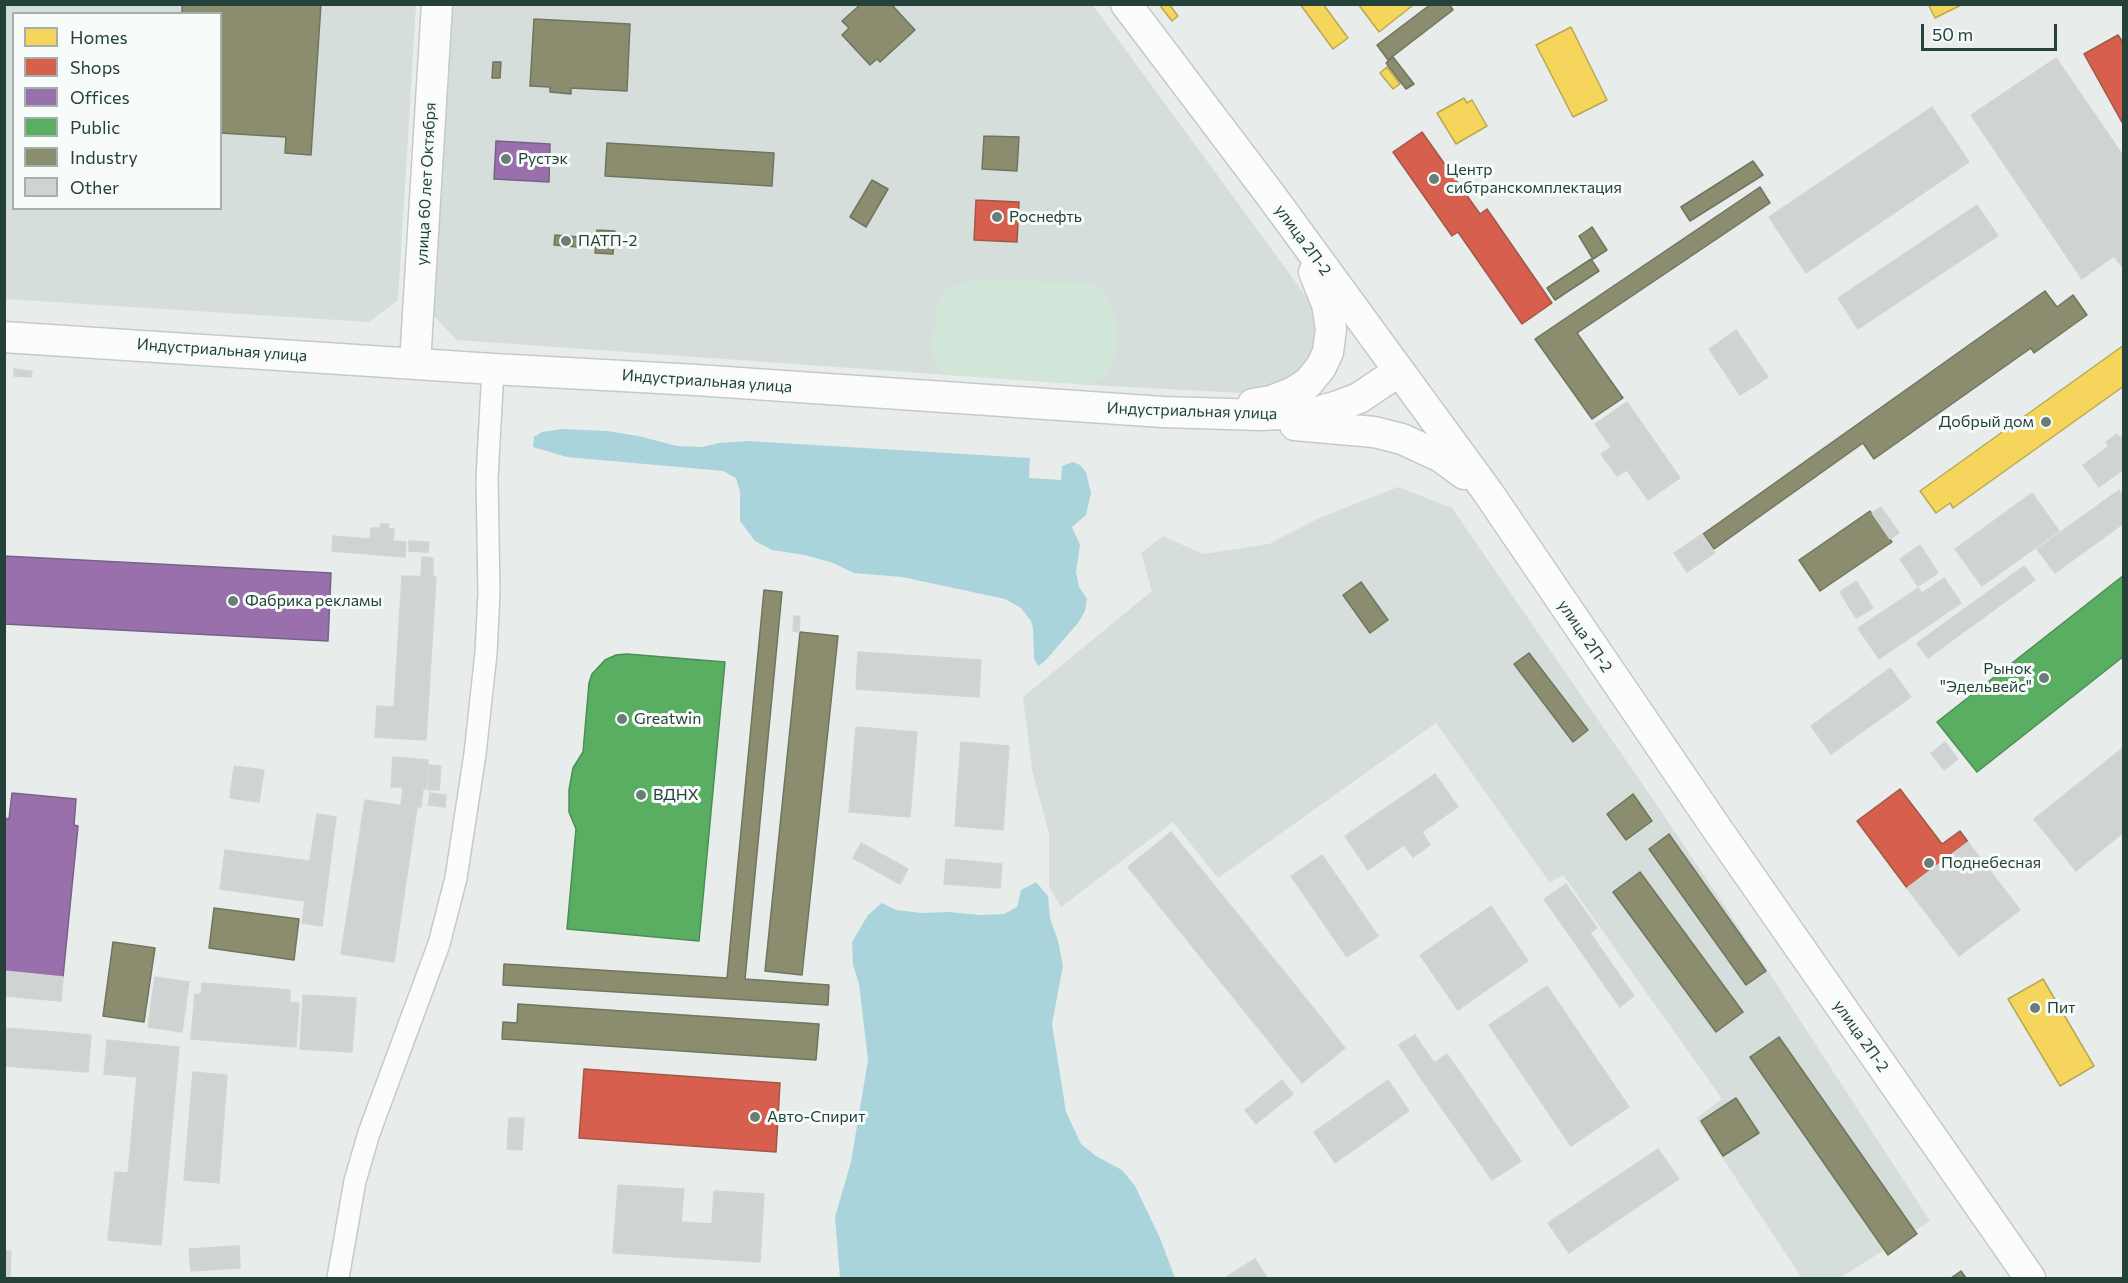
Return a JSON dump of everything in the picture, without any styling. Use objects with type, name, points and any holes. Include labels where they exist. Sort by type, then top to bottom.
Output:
[{"type":"main road","name":"улица 60 лет Октября","points":[[415,363],[437,4]]},
{"type":"main road","name":"улица 2П-2","points":[[1126,4],[1487,491],[1722,835],[2030,1278]]},
{"type":"main road","points":[[1163,412],[1250,405],[1271,401],[1292,393],[1308,383],[1321,367],[1328,352],[1331,329],[1327,304],[1301,238]]},
{"type":"main road","name":"Индустриальная улица","points":[[4,337],[1163,412],[1261,415],[1317,412],[1338,406],[1359,398],[1399,371]]},
{"type":"main road","points":[[1163,412],[1374,432],[1402,439],[1441,457],[1487,491]]},
{"type":"street","points":[[339,1278],[355,1181],[383,1091],[440,944],[467,811],[486,653],[489,593],[487,478],[493,369]]},
{"type":"shaded area","points":[[1092,4],[1308,299],[1315,317],[1312,357],[1302,373],[1267,391],[1242,393],[1090,385],[457,340],[431,313],[451,5]]},
{"type":"shaded area","points":[[4,5],[416,5],[398,300],[369,322],[5,299]]},
{"type":"shaded area","points":[[1398,487],[1452,508],[1661,811],[1930,1221],[1840,1278],[1802,1278],[1696,1118],[1722,1099],[1563,875],[1550,883],[1436,723],[1218,878],[1173,822],[1061,907],[1049,887],[1049,834],[1032,770],[1023,697],[1152,591],[1141,553],[1163,536],[1203,554],[1269,544],[1317,519]]},
{"type":"green space","points":[[972,281],[1081,282],[1096,285],[1103,290],[1114,311],[1118,337],[1113,365],[1107,374],[1090,384],[946,375],[939,370],[930,351],[938,304],[942,295],[949,288]]},
{"type":"water","points":[[562,429],[607,431],[677,446],[702,447],[719,443],[749,441],[1030,458],[1029,478],[1061,480],[1062,466],[1073,462],[1080,465],[1086,472],[1091,493],[1086,515],[1072,527],[1080,545],[1076,572],[1079,587],[1087,599],[1085,611],[1078,623],[1038,666],[1034,658],[1031,621],[1021,608],[1005,599],[902,577],[854,573],[833,563],[805,555],[772,550],[755,541],[740,521],[740,492],[736,478],[723,471],[567,457],[533,447],[534,437],[542,432]]},
{"type":"water","points":[[1036,882],[1048,896],[1050,918],[1063,966],[1052,1024],[1066,1112],[1081,1144],[1096,1156],[1122,1170],[1135,1186],[1160,1238],[1175,1278],[840,1278],[835,1217],[851,1162],[868,1060],[859,984],[853,965],[852,942],[868,915],[882,903],[896,910],[921,913],[1004,914],[1017,907],[1021,890]]},
{"type":"building: Homes","points":[[1169,4],[1178,16],[1172,21],[1161,7]]},
{"type":"building: Homes","points":[[1300,4],[1323,4],[1348,38],[1333,49]]},
{"type":"building: Homes","points":[[1358,4],[1411,4],[1412,6],[1379,32]]},
{"type":"building: Homes","points":[[1928,4],[1963,4],[1935,18]]},
{"type":"building: Homes","points":[[1571,27],[1607,100],[1573,117],[1536,45]]},
{"type":"building: Homes","points":[[1387,67],[1400,84],[1393,89],[1380,73]]},
{"type":"building: Homes","points":[[1464,98],[1467,103],[1472,100],[1487,126],[1456,144],[1437,113]]},
{"type":"building: Homes","points":[[2124,345],[2124,386],[1953,508],[1950,503],[1936,513],[1920,491]]},
{"type":"building: Homes","points":[[2043,979],[2094,1066],[2060,1086],[2008,999]]},
{"type":"building: Shops","points":[[2118,35],[2124,44],[2123,124],[2084,54]]},
{"type":"building: Shops","points":[[1422,132],[1480,214],[1487,209],[1552,303],[1522,324],[1458,232],[1452,236],[1393,152]]},
{"type":"building: Shops","points":[[976,200],[1019,202],[1017,242],[974,240]]},
{"type":"building: Shops","points":[[1900,789],[1942,844],[1960,831],[1968,842],[1907,888],[1857,821]]},
{"type":"building: Shops","points":[[584,1069],[780,1083],[776,1152],[579,1138]]},
{"type":"building: Offices","points":[[496,141],[550,144],[549,182],[494,179]]},
{"type":"building: Offices","points":[[4,556],[331,573],[328,641],[4,624]]},
{"type":"building: Offices","points":[[12,793],[76,799],[74,825],[78,826],[63,977],[4,971],[4,818],[9,819]]},
{"type":"building: Public","points":[[2124,575],[2124,656],[1977,772],[1937,722]]},
{"type":"building: Public","name":"ВДНХ","points":[[616,655],[725,662],[699,941],[567,929],[576,829],[569,812],[569,790],[573,768],[583,752],[589,683],[592,674],[605,660]]},
{"type":"building: Industry","points":[[182,4],[321,4],[311,155],[285,153],[286,137],[222,133],[222,12],[182,12]]},
{"type":"building: Industry","points":[[861,4],[891,4],[915,30],[880,62],[877,59],[870,65],[842,35],[849,28],[842,21]]},
{"type":"building: Industry","points":[[1431,4],[1449,4],[1453,10],[1388,60],[1377,45]]},
{"type":"building: Industry","points":[[534,19],[630,24],[627,91],[571,88],[571,94],[550,92],[550,87],[530,86]]},
{"type":"building: Industry","points":[[1393,57],[1414,84],[1406,89],[1386,63]]},
{"type":"building: Industry","points":[[493,62],[501,62],[500,78],[492,78]]},
{"type":"building: Industry","points":[[984,136],[1019,137],[1017,171],[982,169]]},
{"type":"building: Industry","points":[[607,143],[774,153],[772,186],[605,176]]},
{"type":"building: Industry","points":[[1753,161],[1763,175],[1690,221],[1681,207]]},
{"type":"building: Industry","points":[[872,180],[888,189],[866,227],[850,217]]},
{"type":"building: Industry","points":[[1760,187],[1770,203],[1577,333],[1623,398],[1592,419],[1535,339]]},
{"type":"building: Industry","points":[[1592,227],[1607,250],[1593,259],[1579,236]]},
{"type":"building: Industry","points":[[597,230],[615,231],[613,254],[595,253]]},
{"type":"building: Industry","points":[[555,235],[579,237],[578,247],[554,245]]},
{"type":"building: Industry","points":[[1591,259],[1599,271],[1555,300],[1547,288]]},
{"type":"building: Industry","points":[[2045,291],[2057,307],[2073,295],[2087,315],[2034,353],[2031,348],[1874,459],[1863,443],[1714,549],[1703,534]]},
{"type":"building: Industry","points":[[1870,511],[1892,542],[1820,591],[1799,560]]},
{"type":"building: Industry","points":[[1361,582],[1388,620],[1370,633],[1343,595]]},
{"type":"building: Industry","points":[[764,590],[782,592],[745,979],[829,985],[828,1005],[503,985],[504,964],[727,978]]},
{"type":"building: Industry","points":[[800,632],[838,636],[802,975],[765,971]]},
{"type":"building: Industry","points":[[1529,653],[1588,730],[1573,742],[1514,664]]},
{"type":"building: Industry","points":[[1633,794],[1652,821],[1626,840],[1607,814]]},
{"type":"building: Industry","points":[[1669,834],[1766,971],[1746,985],[1649,849]]},
{"type":"building: Industry","points":[[1640,872],[1743,1012],[1716,1032],[1613,892]]},
{"type":"building: Industry","points":[[214,908],[299,919],[294,960],[209,948]]},
{"type":"building: Industry","points":[[113,942],[155,948],[144,1022],[103,1016]]},
{"type":"building: Industry","points":[[518,1004],[819,1024],[816,1060],[502,1039],[503,1022],[517,1023]]},
{"type":"building: Industry","points":[[1779,1037],[1917,1234],[1888,1255],[1750,1057]]},
{"type":"building: Industry","points":[[1736,1098],[1759,1133],[1723,1156],[1701,1121]]},
{"type":"building: Industry","points":[[1961,1271],[1966,1278],[1951,1278]]},
{"type":"building: Other","points":[[2056,58],[2124,157],[2124,269],[2114,256],[2082,279],[1971,115]]},
{"type":"building: Other","points":[[1932,107],[1969,162],[1806,273],[1769,217]]},
{"type":"building: Other","points":[[1977,205],[1998,236],[1858,329],[1838,298]]},
{"type":"building: Other","points":[[1736,330],[1768,377],[1740,395],[1709,349]]},
{"type":"building: Other","points":[[14,369],[32,371],[31,377],[14,376]]},
{"type":"building: Other","points":[[1627,402],[1680,478],[1648,500],[1627,470],[1617,476],[1601,454],[1611,447],[1595,424]]},
{"type":"building: Other","points":[[2117,434],[2120,438],[2124,436],[2124,469],[2099,487],[2083,465],[2109,446],[2106,442]]},
{"type":"building: Other","points":[[2119,490],[2124,497],[2124,523],[2055,573],[2037,549]]},
{"type":"building: Other","points":[[2032,493],[2059,531],[1982,586],[1955,549]]},
{"type":"building: Other","points":[[1881,507],[1899,533],[1890,539],[1872,513]]},
{"type":"building: Other","points":[[381,524],[389,524],[388,529],[394,529],[393,541],[406,542],[405,557],[332,551],[333,536],[370,539],[371,528],[380,528]]},
{"type":"building: Other","points":[[1702,534],[1715,553],[1687,572],[1674,553]]},
{"type":"building: Other","points":[[409,541],[429,542],[428,552],[409,551]]},
{"type":"building: Other","points":[[1920,545],[1938,573],[1918,586],[1900,559]]},
{"type":"building: Other","points":[[422,557],[433,558],[433,576],[421,576]]},
{"type":"building: Other","points":[[2024,566],[2035,580],[1928,658],[1917,643]]},
{"type":"building: Other","points":[[402,576],[436,577],[426,740],[375,737],[377,706],[394,707]]},
{"type":"building: Other","points":[[1944,578],[1961,603],[1879,659],[1858,628],[1918,588],[1922,593]]},
{"type":"building: Other","points":[[1856,581],[1873,608],[1856,618],[1840,592]]},
{"type":"building: Other","points":[[794,616],[800,616],[799,632],[793,631]]},
{"type":"building: Other","points":[[858,652],[981,660],[979,697],[856,689]]},
{"type":"building: Other","points":[[1890,668],[1911,697],[1831,754],[1811,726]]},
{"type":"building: Other","points":[[856,727],[917,732],[910,817],[849,812]]},
{"type":"building: Other","points":[[961,742],[1009,746],[1003,830],[955,826]]},
{"type":"building: Other","points":[[1945,742],[1958,759],[1944,770],[1931,753]]},
{"type":"building: Other","points":[[2124,747],[2124,832],[2076,871],[2034,819]]},
{"type":"building: Other","points":[[393,757],[428,760],[426,789],[423,789],[421,807],[401,805],[403,787],[391,787]]},
{"type":"building: Other","points":[[429,765],[441,766],[439,790],[428,790]]},
{"type":"building: Other","points":[[234,766],[264,770],[259,802],[230,798]]},
{"type":"building: Other","points":[[1435,774],[1458,807],[1422,832],[1430,845],[1413,857],[1404,845],[1368,870],[1345,836]]},
{"type":"building: Other","points":[[430,793],[446,795],[445,807],[428,805]]},
{"type":"building: Other","points":[[365,800],[417,808],[394,962],[341,954]]},
{"type":"building: Other","points":[[317,814],[336,817],[322,926],[302,923],[305,901],[220,889],[225,850],[310,861]]},
{"type":"building: Other","points":[[1171,832],[1315,1010],[1272,1045],[1128,867]]},
{"type":"building: Other","points":[[1968,842],[2020,910],[1959,956],[1907,888]]},
{"type":"building: Other","points":[[861,843],[908,869],[900,884],[853,858]]},
{"type":"building: Other","points":[[1322,855],[1378,936],[1347,957],[1291,876]]},
{"type":"building: Other","points":[[946,859],[1002,864],[1000,888],[944,884]]},
{"type":"building: Other","points":[[1566,884],[1597,928],[1590,933],[1634,996],[1620,1007],[1544,899]]},
{"type":"building: Other","points":[[1491,906],[1528,961],[1458,1010],[1420,955]]},
{"type":"building: Other","points":[[4,971],[63,977],[61,1001],[4,996]]},
{"type":"building: Other","points":[[155,977],[189,982],[182,1032],[148,1027]]},
{"type":"building: Other","points":[[202,983],[290,990],[290,1001],[201,994]]},
{"type":"building: Other","points":[[1547,986],[1629,1107],[1571,1146],[1489,1025]]},
{"type":"building: Other","points":[[195,994],[299,1003],[296,1047],[191,1039]]},
{"type":"building: Other","points":[[303,995],[356,998],[352,1052],[300,1049]]},
{"type":"building: Other","points":[[1315,1010],[1345,1048],[1302,1083],[1272,1045]]},
{"type":"building: Other","points":[[6,1028],[91,1035],[88,1072],[4,1066]]},
{"type":"building: Other","points":[[1415,1035],[1434,1063],[1418,1074],[1399,1045]]},
{"type":"building: Other","points":[[107,1040],[179,1047],[161,1245],[108,1240],[115,1172],[128,1173],[137,1077],[104,1074]]},
{"type":"building: Other","points":[[1447,1054],[1521,1161],[1492,1180],[1418,1074]]},
{"type":"building: Other","points":[[193,1072],[227,1075],[219,1183],[184,1180]]},
{"type":"building: Other","points":[[1282,1080],[1293,1094],[1256,1124],[1245,1110]]},
{"type":"building: Other","points":[[1388,1080],[1409,1111],[1335,1163],[1314,1132]]},
{"type":"building: Other","points":[[509,1118],[524,1118],[522,1150],[507,1149]]},
{"type":"building: Other","points":[[1658,1149],[1679,1179],[1569,1253],[1548,1223]]},
{"type":"building: Other","points":[[618,1185],[684,1189],[681,1222],[712,1224],[714,1191],[764,1194],[760,1262],[613,1253]]},
{"type":"building: Other","points":[[239,1246],[240,1268],[191,1271],[189,1249]]},
{"type":"building: Other","points":[[4,1251],[11,1251],[10,1278],[4,1278]]},
{"type":"building: Other","points":[[1255,1259],[1267,1278],[1225,1278]]},
{"type":"place","name":"Рустэк","points":[[506,159]]},
{"type":"place","name":"Центр сибтранскомплектация","points":[[1434,179]]},
{"type":"place","name":"Роснефть","points":[[997,217]]},
{"type":"place","name":"ПАТП-2","points":[[566,241]]},
{"type":"place","name":"Добрый дом","points":[[2046,422]]},
{"type":"place","name":"Фабрика рекламы","points":[[233,601]]},
{"type":"place","name":"Рынок \"Эдельвейс\"","points":[[2044,678]]},
{"type":"place","name":"Greatwin","points":[[622,719]]},
{"type":"place","name":"ВДНХ","points":[[641,795]]},
{"type":"place","name":"Поднебесная","points":[[1929,863]]},
{"type":"place","name":"Пит","points":[[2035,1008]]},
{"type":"place","name":"Авто-Спирит","points":[[755,1117]]}]
